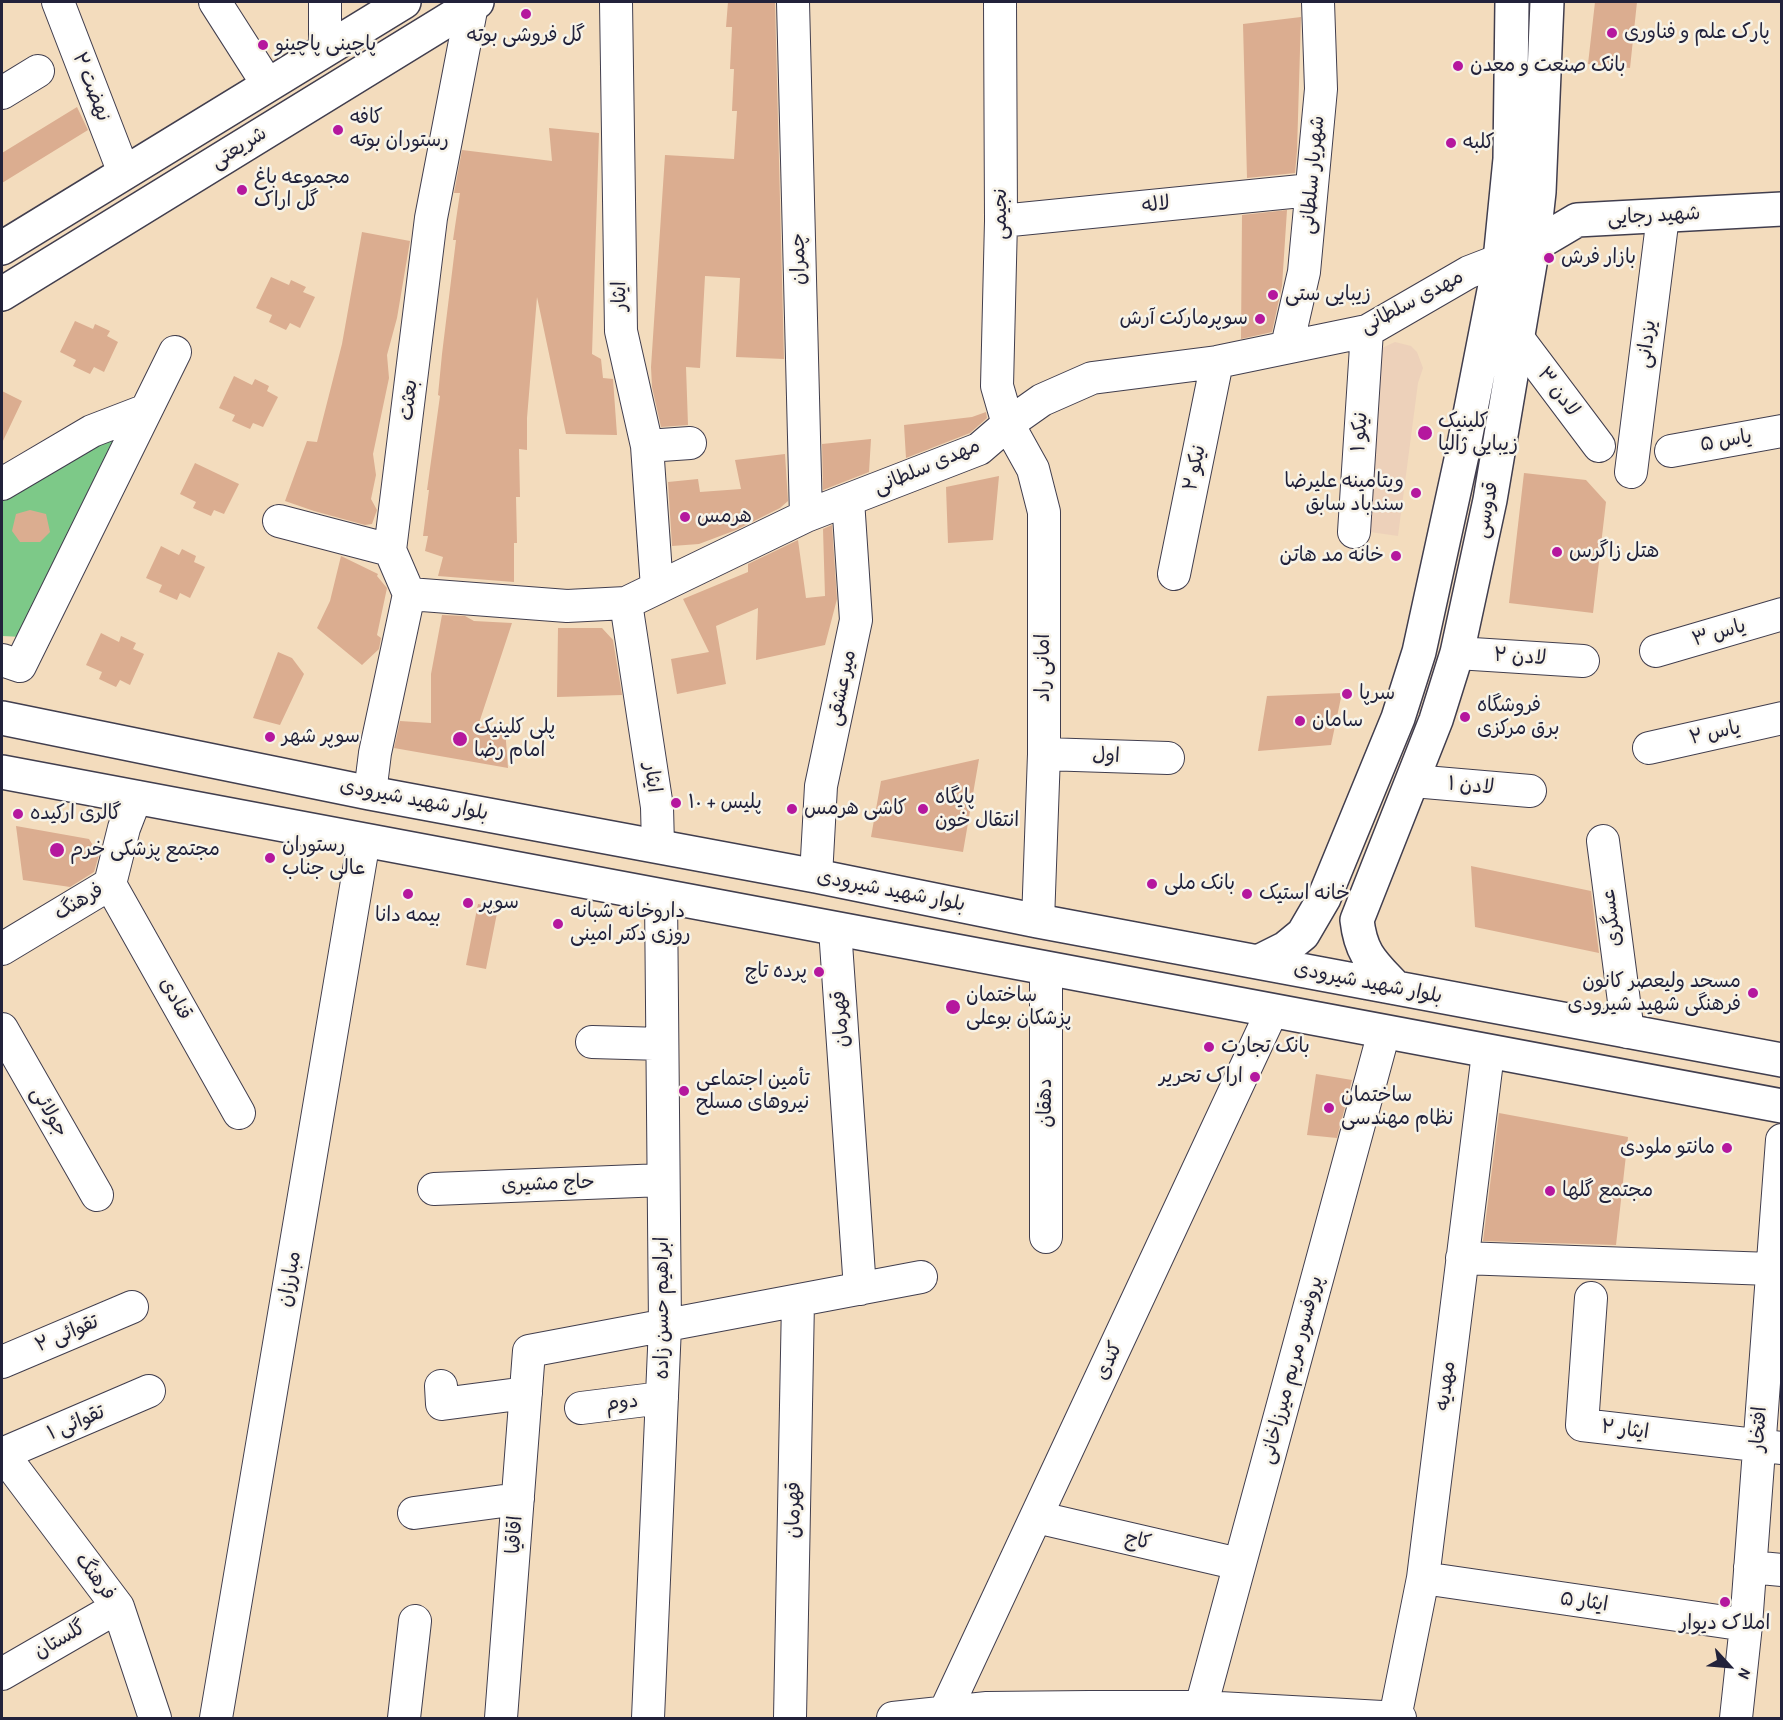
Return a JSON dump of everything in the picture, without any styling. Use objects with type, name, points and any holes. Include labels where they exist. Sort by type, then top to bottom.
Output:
[{"type":"main road","name":"شریعتی","points":[[2,249],[404,2]]},
{"type":"main road","name":"قدوسی","points":[[1258,962],[1286,948],[1303,934],[1324,898],[1398,718],[1419,652],[1462,455],[1500,260],[1510,159],[1512,2]]},
{"type":"main road","name":"قدوسی","points":[[1357,920],[1413,781],[1458,653],[1490,500],[1533,246],[1539,192],[1547,2]]},
{"type":"main road","name":"شریعتی","points":[[2,294],[475,3]]},
{"type":"main road","points":[[1539,192],[1577,220]]},
{"type":"main road","name":"شهید رجایی","points":[[1533,246],[1577,220],[1782,209]]},
{"type":"main road","name":"بلوار شهید شیرودی","points":[[2,718],[370,792],[816,876],[1038,921],[1782,1060]]},
{"type":"main road","points":[[2,772],[1488,1053],[1782,1106]]},
{"type":"main road","points":[[1324,898],[1323,913],[1326,923],[1333,928],[1341,930],[1349,928],[1357,920]]},
{"type":"main road","points":[[1357,920],[1362,948],[1368,958],[1396,988]]},
{"type":"street","name":"نهضت ۲","points":[[58,2],[124,173]]},
{"type":"street","points":[[215,2],[268,85]]},
{"type":"street","points":[[325,50],[326,2]]},
{"type":"street","name":"ایثار","points":[[616,2],[621,331],[647,446],[657,588]]},
{"type":"street","name":"چمران","points":[[793,2],[806,516]]},
{"type":"street","name":"نجیمی","points":[[1000,2],[1001,221],[997,386],[1008,424]]},
{"type":"street","name":"شهریار سلطانی","points":[[1287,346],[1304,272],[1321,89],[1318,2]]},
{"type":"street","name":"بعثت","points":[[390,550],[431,218],[475,3]]},
{"type":"street","points":[[2,93],[38,71]]},
{"type":"street","name":"لاله","points":[[1001,221],[1311,190]]},
{"type":"street","name":"یزدانی","points":[[1631,472],[1663,216]]},
{"type":"street","name":"مهدی سلطانی","points":[[409,594],[567,606],[626,603],[806,516],[979,449],[1008,424],[1042,400],[1092,378],[1217,362],[1367,331],[1469,272],[1500,260]]},
{"type":"street","name":"نیکو ۱","points":[[1354,532],[1367,331]]},
{"type":"street","name":"لادن ۳","points":[[1517,337],[1599,446]]},
{"type":"street","points":[[2,660],[20,666],[175,352]]},
{"type":"street","name":"نیکو ۲","points":[[1174,574],[1217,362]]},
{"type":"street","points":[[2,484],[92,431],[144,411]]},
{"type":"street","name":"امانی راد","points":[[1008,424],[1033,469],[1044,512],[1044,754],[1038,921]]},
{"type":"street","name":"یاس ۵","points":[[1671,451],[1782,431]]},
{"type":"street","points":[[647,446],[690,443]]},
{"type":"street","name":"میرعشقی","points":[[816,876],[820,786],[856,620],[848,500]]},
{"type":"street","points":[[279,520],[390,550],[409,594],[375,753],[370,792]]},
{"type":"street","name":"ایثار","points":[[626,603],[657,807],[658,846]]},
{"type":"street","name":"یاس ۳","points":[[1656,651],[1782,614]]},
{"type":"street","name":"لادن ۲","points":[[1458,653],[1583,661]]},
{"type":"street","name":"یاس ۲","points":[[1649,748],[1782,718]]},
{"type":"street","name":"اول","points":[[1044,754],[1168,758]]},
{"type":"street","name":"لادن ۱","points":[[1413,781],[1530,791]]},
{"type":"street","name":"فرهنگ","points":[[2,949],[110,884],[124,828],[136,797]]},
{"type":"street","name":"مبارزان","points":[[216,1719],[364,840]]},
{"type":"street","name":"عسگری","points":[[1603,841],[1628,1032]]},
{"type":"street","name":"قنادی","points":[[110,884],[239,1113]]},
{"type":"street","name":"ابراهیم حسن زاده","points":[[648,1719],[664,1326],[661,896]]},
{"type":"street","name":"قهرمان","points":[[835,929],[860,1289]]},
{"type":"street","name":"دهقان","points":[[1046,969],[1046,1237]]},
{"type":"street","name":"کندی","points":[[944,1715],[1272,1011]]},
{"type":"street","name":"جولائی","points":[[2,1029],[97,1195]]},
{"type":"street","name":"پروفسور مریم میرزاخانی","points":[[1200,1707],[1384,1032]]},
{"type":"street","points":[[592,1042],[662,1044]]},
{"type":"street","name":"مهدیه","points":[[1397,1718],[1423,1578],[1488,1053]]},
{"type":"street","name":"افتخار","points":[[1736,1719],[1750,1567],[1770,1447],[1773,1356],[1771,1269],[1782,1140]]},
{"type":"street","name":"حاج مشیری","points":[[434,1189],[663,1180]]},
{"type":"street","points":[[1462,1258],[1771,1269]]},
{"type":"street","points":[[664,1326],[921,1277]]},
{"type":"street","name":"ایثار ۲","points":[[1591,1298],[1582,1425],[1770,1447]]},
{"type":"street","name":"قهرمان","points":[[790,1719],[798,1301]]},
{"type":"street","name":"تقوائی ۲","points":[[2,1362],[132,1307]]},
{"type":"street","name":"اقاقیا","points":[[501,1719],[529,1351],[664,1326]]},
{"type":"street","points":[[441,1386],[441,1404],[526,1393]]},
{"type":"street","name":"تقوائی ۱","points":[[2,1453],[149,1391]]},
{"type":"street","name":"دوم","points":[[581,1408],[662,1398]]},
{"type":"street","name":"فرهنگ","points":[[2,1453],[118,1607],[155,1719]]},
{"type":"street","points":[[414,1513],[518,1499]]},
{"type":"street","name":"کاج","points":[[1036,1517],[1239,1564]]},
{"type":"street","points":[[1750,1567],[1782,1570]]},
{"type":"street","name":"ایثار ۵","points":[[1423,1578],[1746,1625]]},
{"type":"street","name":"گلستان","points":[[2,1674],[118,1607]]},
{"type":"street","points":[[404,1719],[415,1621]]},
{"type":"street","points":[[893,1719],[986,1713],[1089,1713],[1200,1707],[1397,1718]]},
{"type":"shaded area","points":[[1395,342],[1411,346],[1417,352],[1423,368],[1418,383],[1398,536],[1370,532],[1382,348]]},
{"type":"green space","points":[[128,426],[23,637],[2,636],[2,498]]},
{"type":"building","points":[[728,2],[775,2],[784,359],[736,357],[740,278],[705,276],[700,368],[686,367],[688,425],[661,427],[652,387],[651,367],[665,155],[734,159],[737,111],[732,111],[734,69],[730,69],[732,27],[726,27]]},
{"type":"building","name":"پارک علم و فناوری","points":[[1595,2],[1637,2],[1630,68],[1588,64]]},
{"type":"building","points":[[1301,17],[1295,173],[1247,178],[1243,24]]},
{"type":"building","points":[[77,107],[88,130],[2,183],[2,153]]},
{"type":"building","points":[[549,128],[599,133],[592,354],[601,359],[603,378],[613,379],[617,435],[566,434],[537,297],[527,418],[527,450],[519,449],[520,497],[516,497],[517,543],[514,543],[514,582],[438,576],[443,557],[425,551],[428,536],[423,536],[456,240],[453,240],[460,193],[454,193],[462,150],[552,161]]},
{"type":"building","points":[[1287,210],[1282,286],[1272,332],[1241,339],[1242,215]]},
{"type":"building","points":[[362,232],[410,241],[397,318],[387,355],[389,378],[373,454],[376,475],[371,499],[377,510],[372,524],[365,525],[285,501],[307,441],[317,442],[342,344]]},
{"type":"building","points":[[271,277],[289,285],[291,280],[306,287],[303,292],[315,297],[300,328],[290,323],[286,330],[269,322],[272,315],[256,308]]},
{"type":"building","points":[[75,321],[93,329],[95,324],[110,331],[107,336],[118,342],[104,372],[94,367],[90,374],[73,366],[76,360],[60,352]]},
{"type":"building","points":[[234,376],[252,385],[255,379],[269,386],[267,391],[278,397],[263,427],[253,423],[250,429],[232,421],[235,415],[219,408]]},
{"type":"building","points":[[2,391],[22,401],[2,443]]},
{"type":"building","points":[[986,412],[987,418],[970,433],[906,458],[904,425],[972,417]]},
{"type":"building","points":[[871,439],[869,472],[823,490],[822,444]]},
{"type":"building","points":[[785,454],[788,501],[780,508],[736,530],[699,544],[672,546],[668,482],[698,479],[700,492],[741,489],[735,460]]},
{"type":"building","points":[[195,463],[239,484],[224,514],[214,510],[211,516],[193,508],[196,502],[180,494]]},
{"type":"building","name":"هتل زاگرس","points":[[1524,473],[1586,480],[1606,502],[1593,613],[1509,603]]},
{"type":"building","points":[[999,476],[993,540],[948,543],[946,487]]},
{"type":"building","points":[[30,510],[46,514],[50,532],[40,542],[20,542],[12,531],[16,514]]},
{"type":"building","points":[[832,525],[837,599],[825,645],[756,660],[758,608],[716,626],[726,684],[677,694],[671,659],[709,652],[683,599],[748,572],[748,564],[798,540],[806,598],[825,596],[823,529]]},
{"type":"building","points":[[161,546],[179,555],[182,549],[196,556],[194,562],[205,567],[190,598],[180,593],[177,600],[159,592],[162,585],[146,578]]},
{"type":"building","points":[[341,556],[378,574],[377,576],[387,588],[377,635],[381,638],[379,649],[362,665],[317,628],[330,601]]},
{"type":"building","points":[[442,615],[465,616],[474,621],[512,623],[478,726],[505,728],[508,768],[394,748],[400,721],[431,723],[431,674]]},
{"type":"building","points":[[558,628],[602,628],[613,640],[622,695],[557,697]]},
{"type":"building","points":[[101,633],[119,642],[121,636],[136,643],[133,649],[144,654],[130,685],[120,680],[116,687],[99,679],[102,672],[86,665]]},
{"type":"building","points":[[278,652],[292,658],[304,674],[280,725],[253,718]]},
{"type":"building","name":"سامان","points":[[1342,693],[1331,745],[1258,751],[1267,696]]},
{"type":"building","name":"پایگاه انتقال خون","points":[[979,759],[963,852],[871,837],[881,781]]},
{"type":"building","name":"مجتمع پزشکی خرم","points":[[16,826],[89,839],[99,855],[94,872],[70,887],[23,880]]},
{"type":"building","points":[[1471,866],[1591,891],[1599,953],[1475,927]]},
{"type":"building","points":[[478,904],[498,908],[486,969],[466,965]]},
{"type":"building","name":"ساختمان نظام مهندسی","points":[[1316,1074],[1352,1080],[1337,1138],[1307,1135]]},
{"type":"building","name":"مجتمع گلها","points":[[1499,1113],[1628,1137],[1616,1245],[1483,1241]]},
{"type":"place","name":"گل فروشی بوته","points":[[526,14]]},
{"type":"place","name":"پارک علم و فناوری","points":[[1612,33]]},
{"type":"place","name":"پاچینی پاچینو","points":[[263,45]]},
{"type":"place","name":"بانک صنعت و معدن","points":[[1458,66]]},
{"type":"place","name":"کافه رستوران بوته","points":[[338,130]]},
{"type":"place","name":"کلبه","points":[[1451,143]]},
{"type":"place","name":"مجموعه باغ گل اراک","points":[[242,190]]},
{"type":"place","name":"بازار فرش","points":[[1549,258]]},
{"type":"place","name":"زیبایی ستی","points":[[1273,295]]},
{"type":"place","name":"سوپرمارکت آرش","points":[[1260,319]]},
{"type":"place","name":"کلینیک زیبایی ژالیا","points":[[1425,433]]},
{"type":"place","name":"ویتامینه علیرضا سندباد سابق","points":[[1416,493]]},
{"type":"place","name":"هرمس","points":[[685,517]]},
{"type":"place","name":"هتل زاگرس","points":[[1557,552]]},
{"type":"place","name":"خانه مد هاتن","points":[[1396,556]]},
{"type":"place","name":"سرپا","points":[[1347,694]]},
{"type":"place","name":"فروشگاه برق مرکزی","points":[[1465,717]]},
{"type":"place","name":"سامان","points":[[1300,721]]},
{"type":"place","name":"سوپر شهر","points":[[270,737]]},
{"type":"place","name":"پلی کلینیک امام رضا","points":[[460,739]]},
{"type":"place","name":"پلیس + ۱۰","points":[[676,803]]},
{"type":"place","name":"کاشی هرمس","points":[[792,809]]},
{"type":"place","name":"پایگاه انتقال خون","points":[[923,809]]},
{"type":"place","name":"گالری ارکیده","points":[[18,814]]},
{"type":"place","name":"مجتمع پزشکی خرم","points":[[57,850]]},
{"type":"place","name":"رستوران عالی جناب","points":[[270,858]]},
{"type":"place","name":"بانک ملی","points":[[1152,884]]},
{"type":"place","name":"بیمه دانا","points":[[408,894]]},
{"type":"place","name":"خانه استیک","points":[[1247,894]]},
{"type":"place","name":"سوپر","points":[[468,903]]},
{"type":"place","name":"داروخانه شبانه روزی دکتر امینی","points":[[558,924]]},
{"type":"place","name":"پرده تاچ","points":[[819,972]]},
{"type":"place","name":"مسجد ولیعصر کانون فرهنگی شهید شیرودی","points":[[1753,993]]},
{"type":"place","name":"ساختمان پزشکان بوعلی","points":[[953,1007]]},
{"type":"place","name":"بانک تجارت","points":[[1209,1047]]},
{"type":"place","name":"اراک تحریر","points":[[1255,1077]]},
{"type":"place","name":"تأمین اجتماعی نیروهای مسلح","points":[[684,1091]]},
{"type":"place","name":"ساختمان نظام مهندسی","points":[[1329,1108]]},
{"type":"place","name":"مانتو ملودی","points":[[1727,1148]]},
{"type":"place","name":"مجتمع گلها","points":[[1550,1191]]},
{"type":"place","name":"املاک دیوار","points":[[1725,1602]]}]
